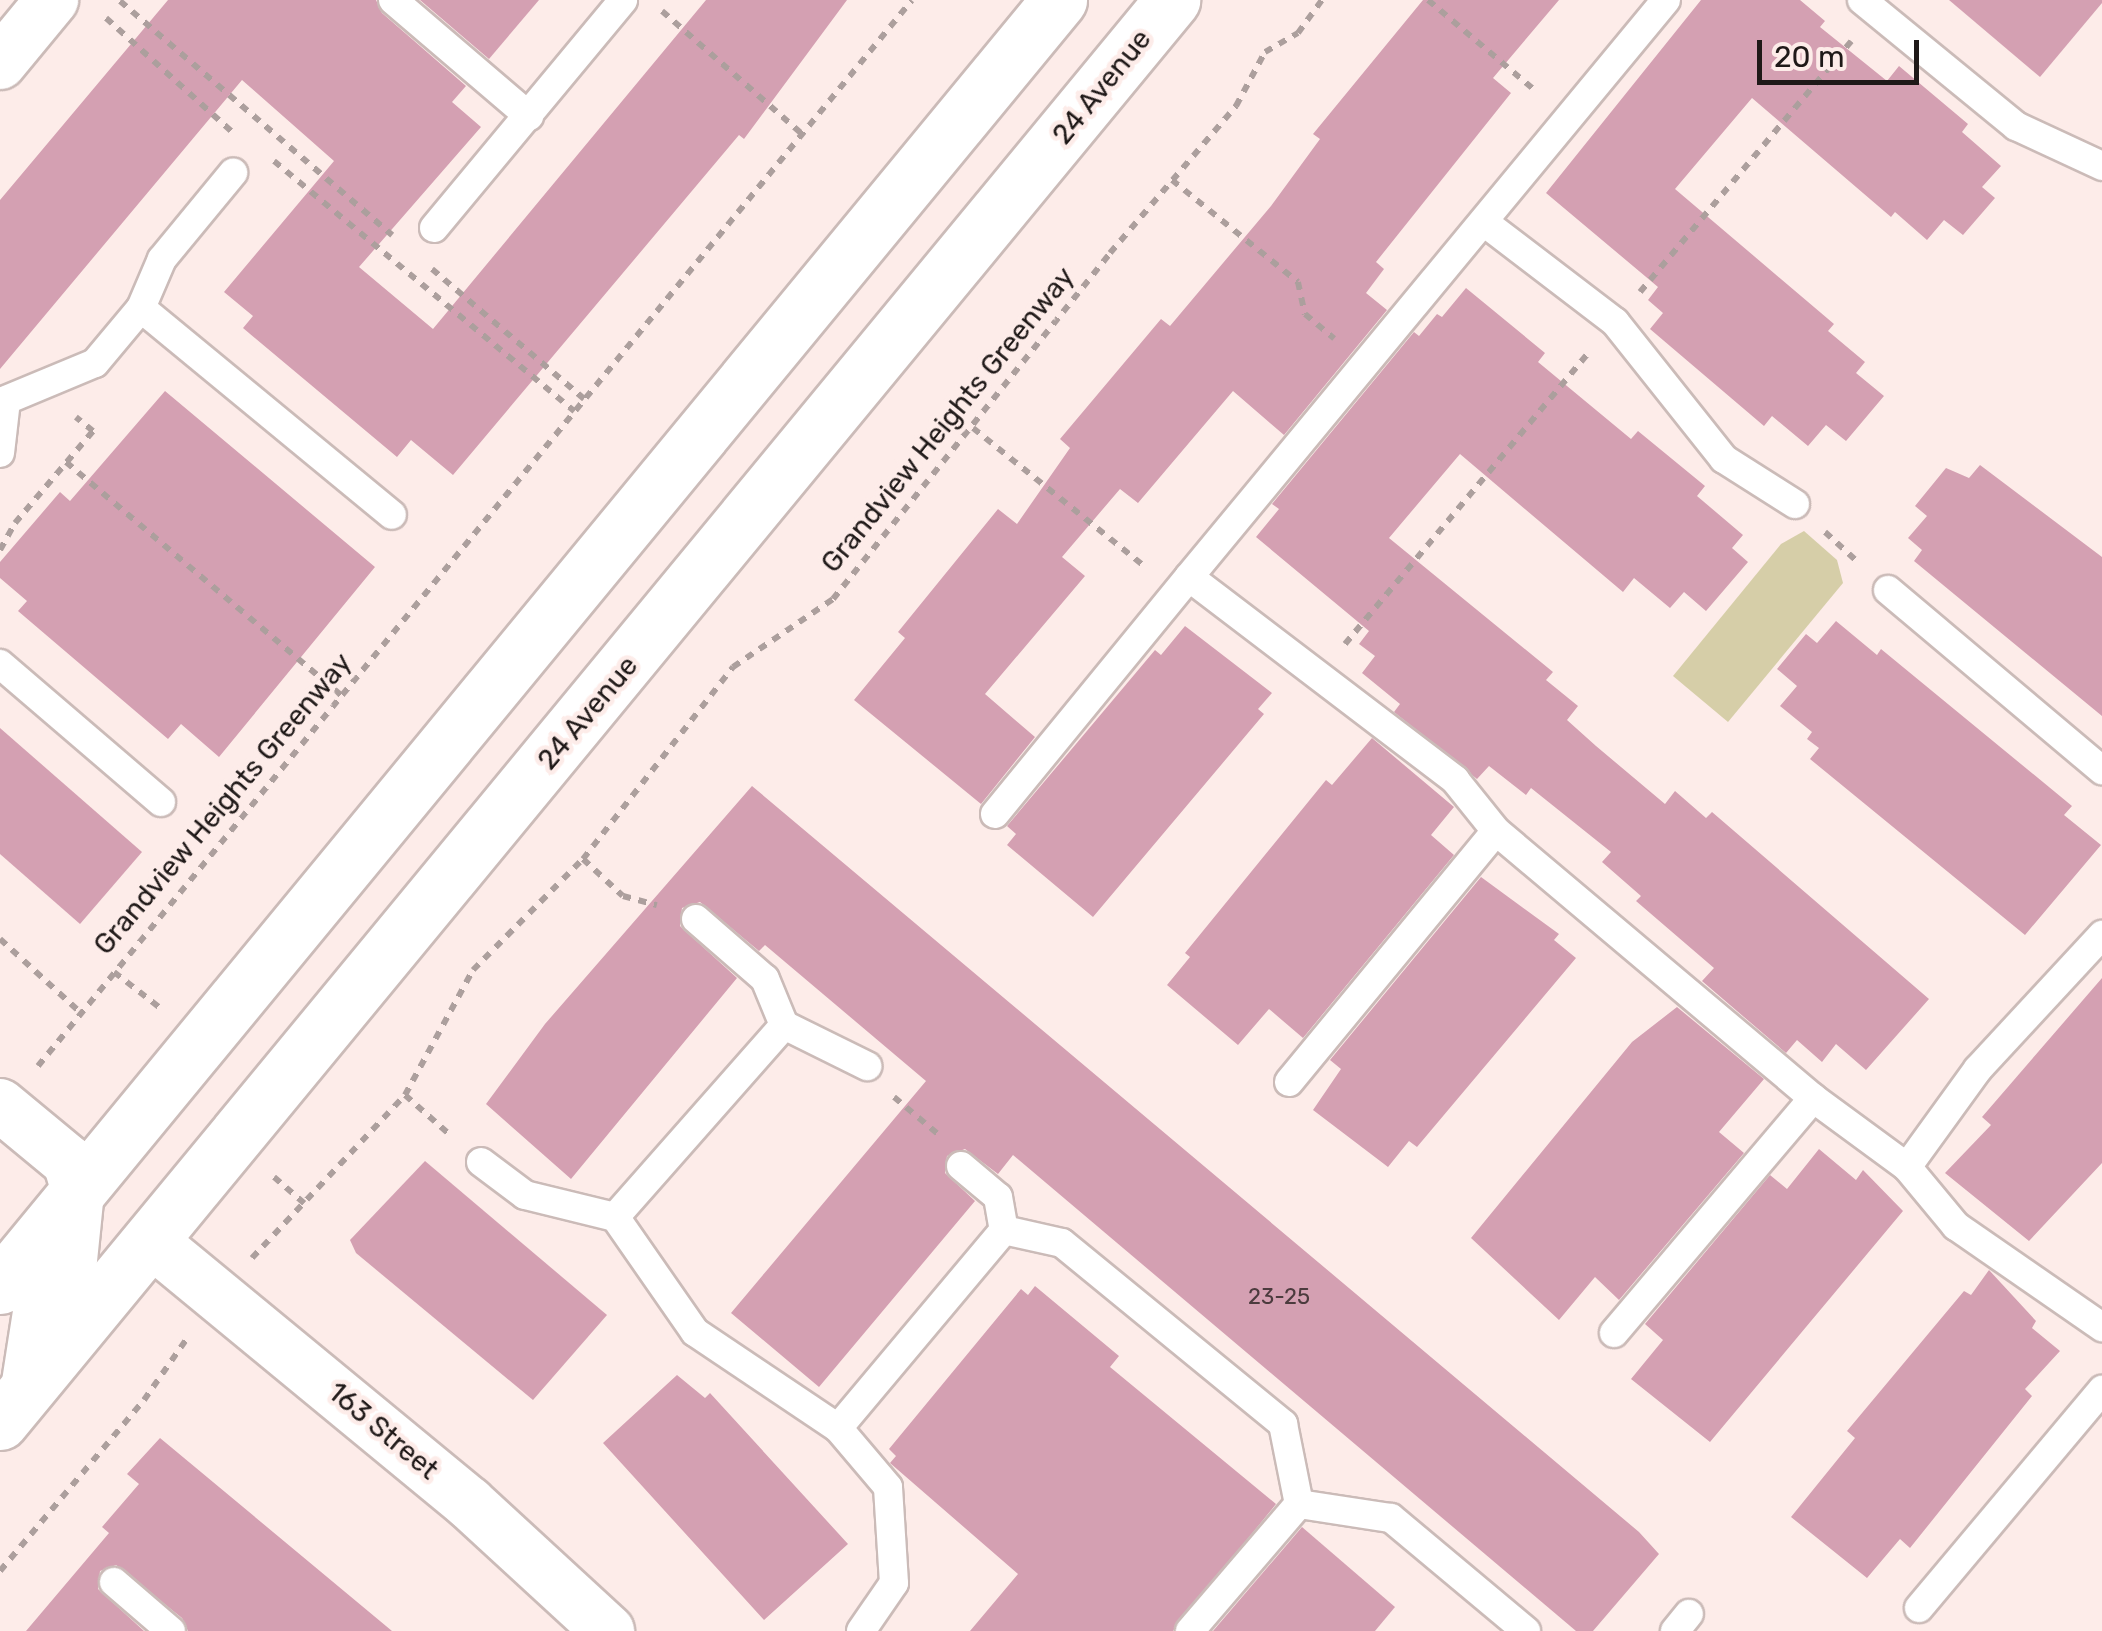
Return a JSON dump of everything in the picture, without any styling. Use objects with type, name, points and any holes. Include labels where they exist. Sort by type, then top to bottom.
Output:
[{"type":"main road","points":[[0,1286],[1059,0]]},
{"type":"main road","name":"24 Avenue","points":[[14,1406],[1172,0]]},
{"type":"street","points":[[0,63],[52,0]]},
{"type":"street","points":[[13,1093],[69,1162],[78,1190],[70,1270],[40,1306],[14,1406]]},
{"type":"street","name":"163 Street","points":[[150,1240],[469,1503],[608,1631]]},
{"type":"lane","points":[[393,0],[529,116]]},
{"type":"lane","points":[[434,228],[623,0]]},
{"type":"lane","points":[[995,814],[1666,0]]},
{"type":"lane","points":[[1862,0],[2016,126],[2102,166]]},
{"type":"lane","points":[[0,453],[3,398],[95,362],[142,308],[162,259],[233,173]]},
{"type":"lane","points":[[1484,222],[1615,322],[1724,459],[1795,504]]},
{"type":"lane","points":[[142,308],[392,516]]},
{"type":"lane","points":[[1183,585],[1455,780],[1496,831],[1813,1098],[1907,1167],[1956,1226],[2102,1326]]},
{"type":"lane","points":[[1888,590],[2102,770]]},
{"type":"lane","points":[[0,664],[161,802]]},
{"type":"lane","points":[[1289,1082],[1496,831]]},
{"type":"lane","points":[[696,919],[765,979],[784,1025],[867,1066]]},
{"type":"lane","points":[[1907,1167],[1978,1069],[2102,935]]},
{"type":"lane","points":[[615,1218],[784,1025]]},
{"type":"lane","points":[[1614,1334],[1813,1098]]},
{"type":"lane","points":[[482,1162],[524,1195],[615,1218],[695,1332],[838,1428],[888,1486],[894,1583],[861,1631]]},
{"type":"lane","points":[[961,1166],[998,1197],[1004,1230]]},
{"type":"lane","points":[[838,1428],[1004,1230]]},
{"type":"lane","points":[[1004,1230],[1062,1243],[1282,1424],[1299,1504]]},
{"type":"lane","points":[[1918,1608],[2102,1390]]},
{"type":"lane","points":[[1190,1631],[1299,1504]]},
{"type":"lane","points":[[1299,1504],[1390,1518],[1526,1631]]},
{"type":"lane","points":[[114,1582],[171,1631]]},
{"type":"path","points":[[650,0],[802,134]]},
{"type":"path","name":"Grandview Heights Greenway","points":[[13,1093],[912,0]]},
{"type":"path","name":"Grandview Heights Greenway","points":[[247,1264],[405,1095],[472,970],[583,860],[732,667],[833,599],[1236,106],[1265,52],[1298,33],[1322,0]]},
{"type":"path","points":[[1428,0],[1568,118]]},
{"type":"path","points":[[120,1],[408,248]]},
{"type":"path","points":[[106,18],[244,142]]},
{"type":"path","points":[[268,158],[574,411]]},
{"type":"path","points":[[1172,180],[1298,282],[1305,314],[1366,364]]},
{"type":"path","points":[[423,262],[584,399]]},
{"type":"path","points":[[0,550],[93,432],[70,413]]},
{"type":"path","points":[[973,428],[1183,585]]},
{"type":"path","points":[[66,462],[342,696]]},
{"type":"path","points":[[1795,504],[1888,590]]},
{"type":"path","points":[[583,860],[623,896],[696,919]]},
{"type":"path","points":[[0,939],[80,1013]]},
{"type":"path","points":[[114,972],[167,1013]]},
{"type":"path","points":[[867,1066],[956,1149],[961,1166]]},
{"type":"path","points":[[405,1095],[482,1162]]},
{"type":"path","points":[[272,1175],[304,1202]]},
{"type":"path","points":[[0,1571],[144,1400],[187,1338]]},
{"type":"shaded area","points":[[1804,531],[1837,560],[1843,583],[1728,722],[1673,676],[1781,544]]},
{"type":"building","points":[[168,0],[376,0],[382,13],[466,86],[452,102],[481,127],[359,267],[433,329],[706,0],[847,0],[744,139],[739,135],[453,475],[411,440],[397,457],[243,328],[253,316],[224,292],[334,161],[242,80],[0,369],[0,200]]},
{"type":"building","points":[[420,0],[539,0],[489,59]]},
{"type":"building","points":[[1423,0],[1559,0],[1493,78],[1511,93],[1376,262],[1384,269],[1366,293],[1387,310],[1284,435],[1233,391],[1138,503],[1120,489],[1062,557],[1085,576],[985,694],[1035,737],[981,804],[854,700],[905,638],[898,632],[998,509],[1017,524],[1070,448],[1060,439],[1161,319],[1170,326],[1271,206],[1320,139],[1313,134]]},
{"type":"building","points":[[1701,0],[1800,0],[1825,21],[1820,27],[1887,81],[1899,66],[1968,124],[1962,132],[2001,166],[1982,187],[1995,198],[1963,235],[1944,220],[1927,240],[1895,212],[1891,217],[1752,98],[1675,189],[1834,324],[1828,331],[1865,362],[1856,373],[1884,396],[1846,441],[1826,425],[1808,446],[1772,416],[1764,426],[1650,329],[1663,313],[1648,300],[1658,287],[1546,193]]},
{"type":"building","points":[[1949,0],[2102,0],[2102,3],[2040,77]]},
{"type":"building","points":[[1466,288],[1545,353],[1538,362],[1631,439],[1638,431],[1705,486],[1697,496],[1743,535],[1732,548],[1748,562],[1706,611],[1684,592],[1670,608],[1634,578],[1623,592],[1460,454],[1389,538],[1553,672],[1546,680],[1578,706],[1567,720],[1596,746],[1665,804],[1675,791],[1706,818],[1712,812],[1929,999],[1866,1070],[1836,1044],[1822,1062],[1797,1040],[1786,1053],[1702,981],[1714,968],[1636,901],[1641,896],[1602,862],[1611,852],[1531,788],[1526,795],[1489,766],[1477,779],[1394,712],[1400,704],[1362,673],[1375,656],[1359,644],[1369,631],[1256,537],[1279,509],[1272,504],[1414,332],[1419,336],[1437,314],[1442,317]]},
{"type":"building","points":[[165,391],[375,567],[219,757],[181,724],[168,739],[18,611],[27,601],[0,578],[0,562],[60,492],[70,501]]},
{"type":"building","points":[[1980,465],[2102,557],[2102,716],[1914,561],[1922,550],[1908,538],[1927,516],[1915,506],[1946,468],[1969,478]]},
{"type":"building","points":[[1836,621],[1877,655],[1881,649],[2072,806],[2064,815],[2101,845],[2025,935],[1810,759],[1819,748],[1807,739],[1812,732],[1780,706],[1797,686],[1777,669],[1806,634],[1817,643]]},
{"type":"building","points":[[1185,626],[1272,693],[1258,709],[1264,714],[1093,917],[1007,845],[1016,834],[1007,826],[1155,650],[1161,655]]},
{"type":"building","points":[[0,728],[142,852],[80,924],[0,854]]},
{"type":"building","points":[[1372,738],[1454,807],[1431,835],[1454,855],[1303,1038],[1269,1009],[1238,1045],[1167,985],[1190,957],[1185,953],[1326,780],[1332,785]]},
{"type":"building","points":[[752,786],[1639,1532],[1659,1554],[1593,1631],[1576,1631],[1013,1155],[998,1174],[965,1149],[947,1156],[945,1173],[975,1201],[819,1387],[731,1313],[926,1081],[765,945],[759,951],[700,902],[682,908],[680,926],[737,978],[571,1179],[486,1104],[545,1024]]},
{"type":"building","points":[[1481,877],[1559,934],[1554,940],[1576,958],[1417,1147],[1409,1141],[1388,1167],[1313,1110],[1341,1069],[1330,1060]]},
{"type":"building","points":[[2102,978],[2102,1163],[2029,1241],[1945,1173],[1991,1125],[1982,1117]]},
{"type":"building","points":[[1677,1007],[1764,1079],[1719,1132],[1744,1153],[1619,1300],[1595,1277],[1559,1320],[1471,1238],[1632,1042]]},
{"type":"building","points":[[1819,1149],[1856,1180],[1863,1170],[1903,1211],[1710,1442],[1631,1379],[1663,1340],[1645,1324],[1770,1175],[1787,1189]]},
{"type":"building","points":[[425,1161],[607,1315],[533,1400],[356,1253],[350,1240]]},
{"type":"building","points":[[1989,1270],[2036,1321],[2032,1328],[2060,1351],[2025,1389],[2032,1396],[1910,1548],[1900,1539],[1867,1578],[1791,1517],[1855,1438],[1847,1431],[1964,1291],[1971,1295]]},
{"type":"building","points":[[1035,1286],[1119,1356],[1110,1367],[1276,1504],[1173,1631],[970,1631],[1018,1574],[890,1463],[896,1456],[889,1449],[1021,1289],[1028,1295]]},
{"type":"building","points":[[677,1375],[705,1398],[710,1393],[848,1544],[764,1620],[603,1443]]},
{"type":"building","points":[[160,1438],[392,1631],[188,1631],[182,1618],[116,1565],[100,1571],[98,1589],[144,1631],[26,1631],[109,1533],[102,1527],[139,1484],[127,1474]]},
{"type":"building","points":[[1302,1527],[1395,1607],[1375,1631],[1213,1631]]}]
